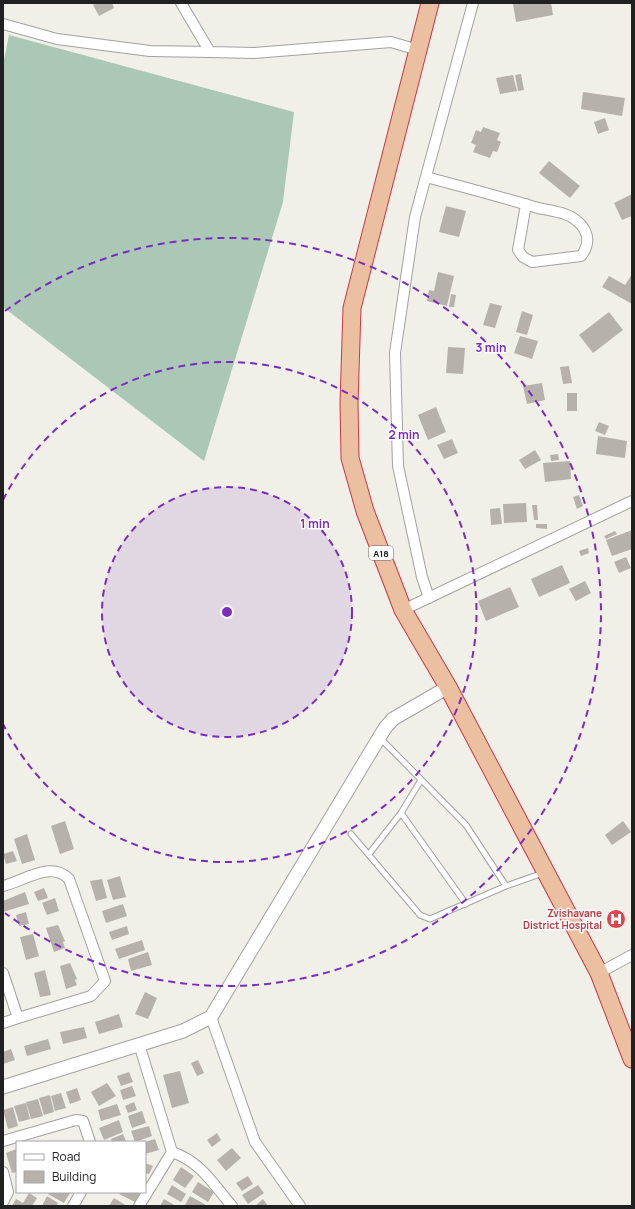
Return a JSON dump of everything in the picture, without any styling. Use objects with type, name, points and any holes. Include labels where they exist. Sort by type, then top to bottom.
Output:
[{"type":"highway","name":"A18","points":[[430,3],[352,308],[349,403],[350,458],[365,511],[403,610],[448,687],[599,973],[632,1059]]},
{"type":"street","points":[[181,3],[210,52]]},
{"type":"street","points":[[429,598],[422,577],[398,466],[395,353],[415,217],[473,3]]},
{"type":"street","points":[[3,24],[65,40],[150,51],[254,53],[391,42],[418,50]]},
{"type":"street","points":[[426,177],[526,204],[573,217],[583,228],[588,241],[587,248],[580,256],[532,262],[523,257],[518,250],[526,204]]},
{"type":"street","points":[[403,610],[632,501]]},
{"type":"street","points":[[3,1087],[183,1031],[211,1017],[378,737],[393,719],[448,687]]},
{"type":"street","points":[[3,886],[48,870],[63,873],[69,879],[105,981],[91,996],[3,1023]]},
{"type":"street","points":[[599,973],[632,955]]},
{"type":"street","points":[[3,973],[18,1018]]},
{"type":"street","points":[[211,1017],[255,1142],[300,1206]]},
{"type":"street","points":[[139,1044],[172,1152],[139,1206]]},
{"type":"street","points":[[3,1141],[76,1120],[83,1121],[90,1141]]},
{"type":"street","points":[[172,1152],[186,1157],[198,1165],[227,1204]]},
{"type":"street","points":[[3,1172],[8,1192],[3,1202]]},
{"type":"street","points":[[73,1206],[80,1193]]},
{"type":"lane","points":[[378,737],[466,825],[506,886]]},
{"type":"lane","points":[[369,854],[401,813],[421,780]]},
{"type":"lane","points":[[401,813],[466,904]]},
{"type":"lane","points":[[351,834],[420,915],[430,919],[506,886],[546,872]]},
{"type":"green space","points":[[9,35],[294,112],[283,202],[204,461],[3,307],[3,65]]},
{"type":"building","points":[[98,3],[112,3],[114,8],[99,16],[93,5]]},
{"type":"building","points":[[551,3],[553,15],[516,22],[513,4]]},
{"type":"building","points":[[521,74],[524,90],[518,91],[515,75]]},
{"type":"building","points":[[513,75],[517,91],[500,94],[496,78]]},
{"type":"building","points":[[583,92],[625,98],[622,116],[581,109]]},
{"type":"building","points":[[605,118],[609,130],[598,134],[594,122]]},
{"type":"building","points":[[483,127],[500,133],[497,140],[501,142],[497,152],[493,151],[490,158],[473,152],[476,145],[471,143],[476,130],[481,132]]},
{"type":"building","points":[[549,161],[580,186],[570,198],[539,173]]},
{"type":"building","points":[[632,194],[632,216],[622,220],[614,203]]},
{"type":"building","points":[[446,206],[466,211],[459,237],[439,232]]},
{"type":"building","points":[[438,272],[454,276],[447,306],[427,301],[429,290],[434,291]]},
{"type":"building","points":[[632,274],[632,304],[602,287],[609,276],[625,285]]},
{"type":"building","points":[[451,294],[456,295],[454,307],[449,307]]},
{"type":"building","points":[[490,303],[502,306],[495,328],[483,325]]},
{"type":"building","points":[[522,311],[533,315],[527,335],[516,332]]},
{"type":"building","points":[[609,312],[623,330],[593,353],[579,335]]},
{"type":"building","points":[[520,336],[538,341],[532,359],[514,353]]},
{"type":"building","points":[[448,347],[465,348],[463,374],[446,373]]},
{"type":"building","points":[[569,366],[572,383],[563,384],[560,367]]},
{"type":"building","points":[[542,383],[545,400],[527,404],[523,386]]},
{"type":"building","points":[[567,393],[577,393],[577,411],[567,411]]},
{"type":"building","points":[[436,407],[446,432],[428,440],[418,415]]},
{"type":"building","points":[[599,422],[609,426],[605,435],[595,431]]},
{"type":"building","points":[[598,436],[627,441],[625,458],[596,454]]},
{"type":"building","points":[[452,439],[458,453],[444,459],[437,445]]},
{"type":"building","points":[[535,450],[541,460],[525,469],[519,460]]},
{"type":"building","points":[[558,454],[559,460],[551,461],[550,455]]},
{"type":"building","points":[[570,461],[571,479],[545,482],[543,463]]},
{"type":"building","points":[[579,495],[583,506],[577,509],[573,497]]},
{"type":"building","points":[[526,503],[527,522],[504,523],[503,504]]},
{"type":"building","points":[[532,505],[537,505],[538,520],[534,520]]},
{"type":"building","points":[[500,508],[502,524],[491,525],[490,509]]},
{"type":"building","points":[[536,524],[547,524],[547,529],[536,528]]},
{"type":"building","points":[[632,530],[632,549],[612,556],[606,540]]},
{"type":"building","points":[[615,531],[617,534],[606,539],[604,536]]},
{"type":"building","points":[[588,548],[589,553],[581,556],[579,551]]},
{"type":"building","points":[[626,557],[631,568],[619,573],[614,562]]},
{"type":"building","points":[[562,565],[570,583],[539,597],[531,579]]},
{"type":"building","points":[[585,581],[591,593],[576,601],[569,589]]},
{"type":"building","points":[[510,587],[519,607],[486,621],[478,601]]},
{"type":"building","points":[[65,821],[74,849],[60,854],[51,826]]},
{"type":"building","points":[[623,821],[631,832],[612,845],[605,835]]},
{"type":"building","points":[[27,834],[35,860],[22,864],[14,839]]},
{"type":"building","points":[[13,851],[17,861],[6,864],[3,854]]},
{"type":"building","points":[[120,876],[126,897],[113,900],[107,880]]},
{"type":"building","points":[[102,879],[107,898],[96,901],[90,881]]},
{"type":"building","points":[[44,888],[48,898],[38,901],[34,892]]},
{"type":"building","points":[[25,892],[29,904],[3,912],[3,901]]},
{"type":"building","points":[[55,898],[59,911],[47,915],[42,903]]},
{"type":"building","points":[[123,904],[127,916],[106,923],[102,911]]},
{"type":"building","points":[[26,912],[29,924],[19,926],[16,915]]},
{"type":"building","points":[[58,925],[65,941],[63,942],[65,948],[54,952],[46,928]]},
{"type":"building","points":[[127,926],[129,934],[112,940],[109,932]]},
{"type":"building","points":[[33,934],[39,956],[26,960],[20,937]]},
{"type":"building","points":[[142,940],[145,950],[119,959],[115,949]]},
{"type":"building","points":[[148,952],[152,965],[131,971],[128,959]]},
{"type":"building","points":[[70,963],[77,979],[75,980],[77,985],[66,989],[60,966]]},
{"type":"building","points":[[45,970],[51,995],[40,997],[34,973]]},
{"type":"building","points":[[145,992],[157,998],[148,1019],[135,1014]]},
{"type":"building","points":[[119,1014],[123,1027],[99,1034],[95,1022]]},
{"type":"building","points":[[84,1027],[87,1038],[63,1044],[60,1032]]},
{"type":"building","points":[[48,1039],[51,1049],[27,1056],[24,1046]]},
{"type":"building","points":[[11,1049],[15,1060],[3,1064],[3,1052]]},
{"type":"building","points":[[198,1060],[204,1073],[197,1076],[191,1063]]},
{"type":"building","points":[[180,1071],[189,1103],[172,1108],[163,1075]]},
{"type":"building","points":[[129,1072],[133,1082],[121,1086],[117,1076]]},
{"type":"building","points":[[107,1083],[116,1096],[99,1106],[91,1092]]},
{"type":"building","points":[[132,1086],[136,1096],[123,1100],[120,1090]]},
{"type":"building","points":[[77,1088],[81,1100],[70,1104],[66,1092]]},
{"type":"building","points":[[61,1093],[66,1108],[55,1111],[51,1096]]},
{"type":"building","points":[[50,1095],[54,1112],[44,1115],[39,1098]]},
{"type":"building","points":[[38,1099],[43,1116],[31,1119],[26,1102]]},
{"type":"building","points":[[134,1102],[137,1110],[128,1113],[125,1106]]},
{"type":"building","points":[[26,1103],[30,1119],[19,1122],[14,1106]]},
{"type":"building","points":[[117,1104],[121,1115],[101,1121],[98,1110]]},
{"type":"building","points":[[13,1107],[18,1126],[8,1129],[3,1110]]},
{"type":"building","points":[[142,1111],[146,1123],[132,1128],[128,1116]]},
{"type":"building","points":[[119,1120],[123,1132],[104,1140],[99,1128]]},
{"type":"building","points":[[149,1126],[152,1136],[135,1141],[131,1131]]},
{"type":"building","points":[[217,1133],[221,1140],[212,1147],[207,1140]]},
{"type":"building","points":[[123,1134],[126,1141],[112,1141],[111,1139]]},
{"type":"building","points":[[155,1139],[159,1150],[146,1154],[146,1142]]},
{"type":"building","points":[[232,1148],[241,1158],[226,1171],[217,1160]]},
{"type":"building","points":[[16,1149],[16,1172],[12,1173],[6,1153]]},
{"type":"building","points":[[146,1163],[153,1166],[149,1174],[146,1173]]},
{"type":"building","points":[[181,1167],[194,1176],[185,1188],[173,1180]]},
{"type":"building","points":[[248,1176],[253,1184],[242,1191],[236,1183]]},
{"type":"building","points":[[198,1182],[214,1192],[208,1202],[192,1192]]},
{"type":"building","points":[[172,1185],[186,1194],[181,1202],[167,1194]]},
{"type":"building","points":[[258,1185],[264,1193],[248,1204],[242,1195]]},
{"type":"building","points":[[29,1193],[37,1198],[32,1206],[12,1206],[16,1199],[23,1203]]},
{"type":"building","points":[[49,1193],[70,1193],[64,1203],[48,1194]]},
{"type":"building","points":[[120,1193],[140,1193],[135,1202]]},
{"type":"building","points":[[47,1196],[58,1203],[56,1206],[42,1206]]},
{"type":"building","points":[[190,1196],[206,1205],[185,1205]]},
{"type":"building","points":[[114,1198],[127,1206],[109,1206]]},
{"type":"building","points":[[164,1199],[176,1206],[160,1206]]},
{"type":"building","points":[[263,1199],[268,1206],[255,1206]]},
{"type":"place","name":"Zvishavane District Hospital","points":[[616,919]]}]
